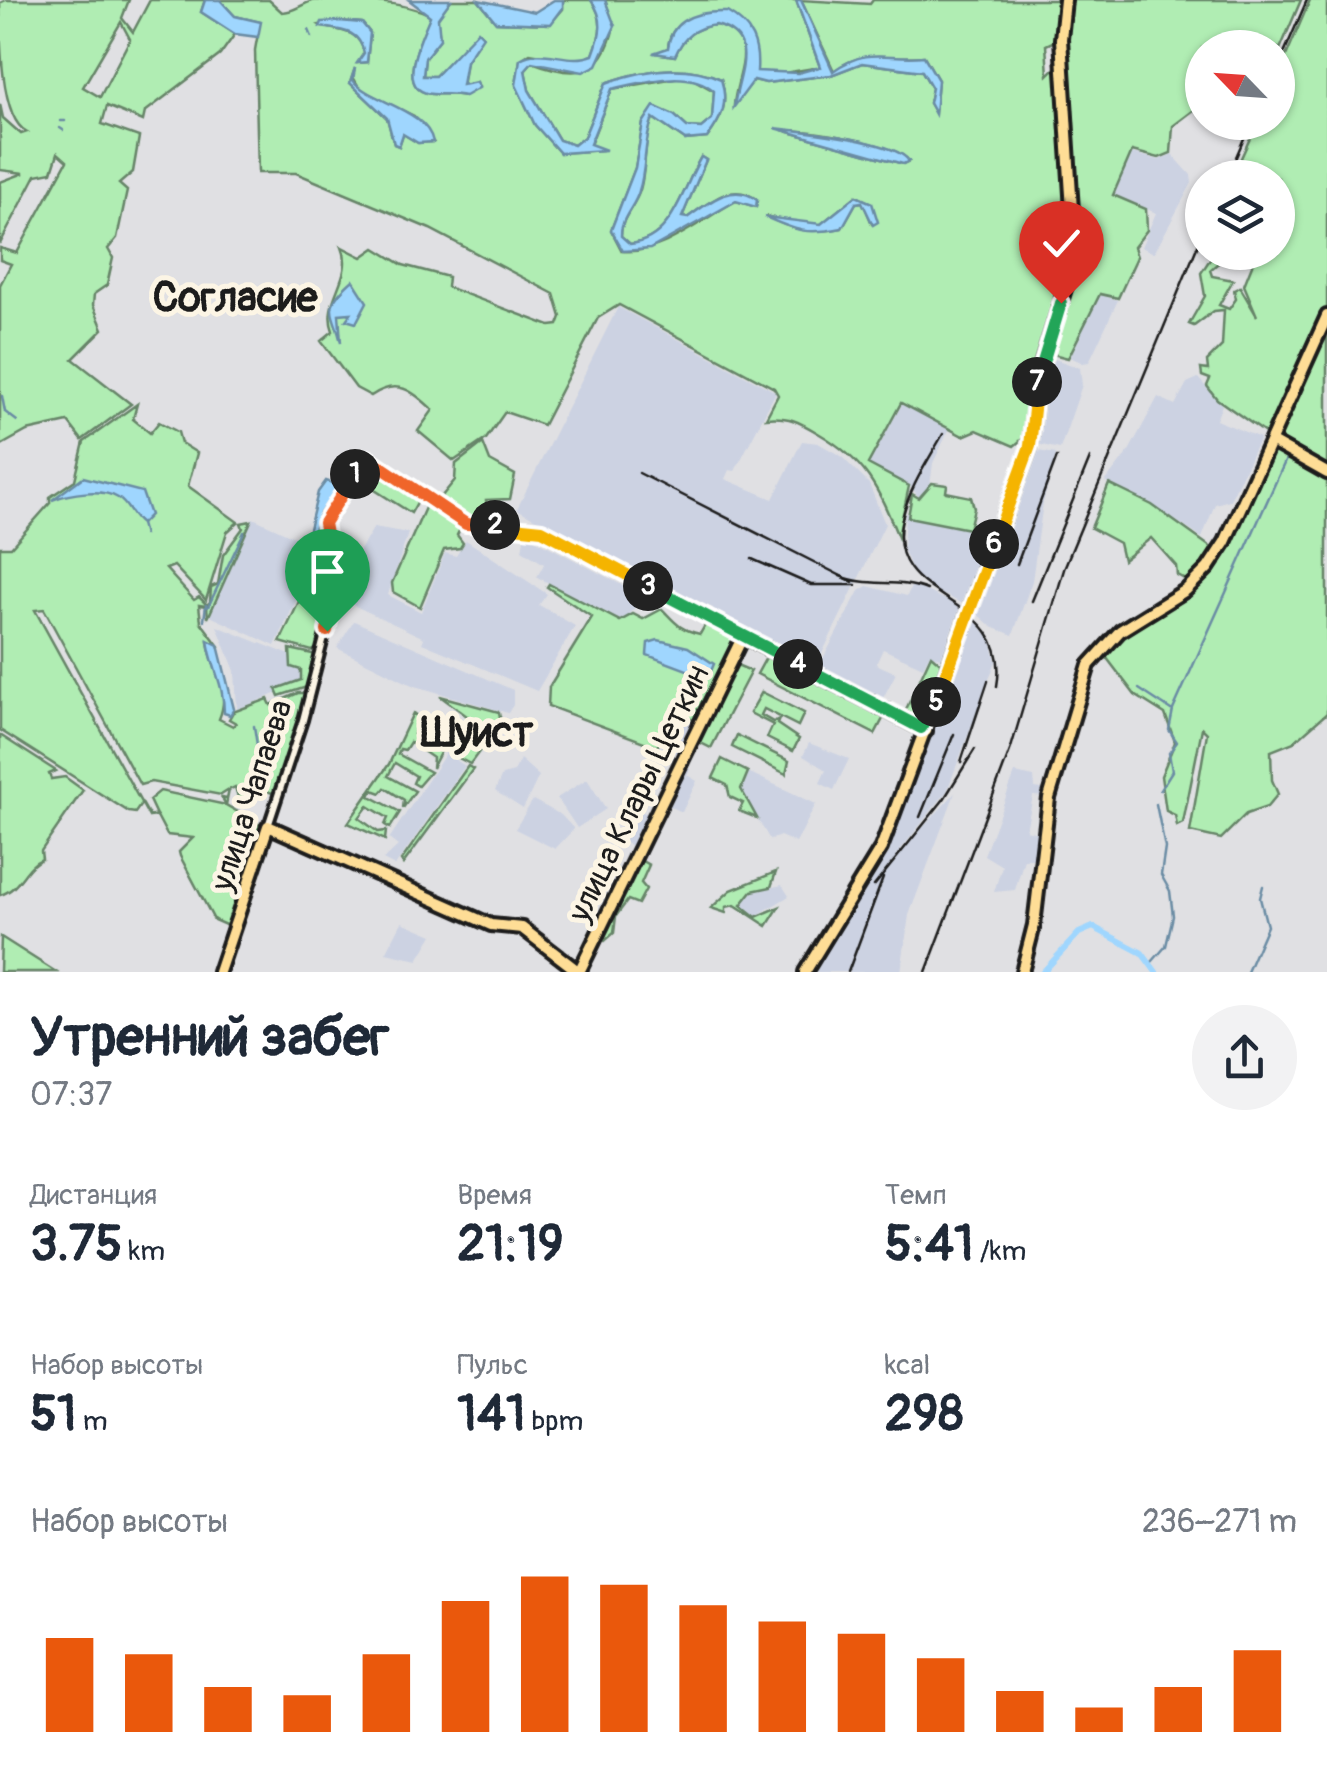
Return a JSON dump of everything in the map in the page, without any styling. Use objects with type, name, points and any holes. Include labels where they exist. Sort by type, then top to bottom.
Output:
[{"type":"main road","points":[[802,972],[865,868],[930,716],[1024,463],[1038,375],[1074,257],[1061,39],[1064,0]]},
{"type":"main road","points":[[1022,972],[1034,925],[1049,798],[1089,665],[1120,631],[1186,590],[1208,568],[1272,442],[1327,316]]},
{"type":"main road","points":[[1272,442],[1327,473]]},
{"type":"main road","points":[[743,636],[924,729]]},
{"type":"main road","name":"улица Клары Цеткин","points":[[272,823],[492,925],[522,928],[579,972],[743,636]]},
{"type":"main road","name":"улица Чапаева","points":[[219,972],[272,823]]},
{"type":"street","name":"улица Чапаева","points":[[272,823],[333,606],[336,586],[323,530],[327,515],[368,458],[466,524],[542,530],[743,636]]},
{"type":"shaded area","points":[[1132,153],[1159,160],[1172,154],[1185,168],[1185,196],[1154,253],[1141,247],[1156,213],[1114,195]]},
{"type":"shaded area","points":[[1100,295],[1118,300],[1089,362],[1083,363],[1070,357]]},
{"type":"shaded area","points":[[618,307],[776,392],[735,471],[729,470],[725,479],[773,499],[802,441],[818,443],[841,456],[869,484],[885,524],[815,668],[728,622],[730,617],[671,592],[517,509]]},
{"type":"shaded area","points":[[1055,359],[1080,368],[1082,385],[1060,449],[1032,443],[1042,375]]},
{"type":"shaded area","points":[[1198,378],[1222,405],[1216,420],[1260,438],[1230,500],[1215,504],[1202,538],[1152,505],[1105,482],[1129,451],[1158,397],[1175,405],[1187,383]]},
{"type":"shaded area","points":[[902,404],[950,428],[933,463],[930,486],[919,497],[909,485],[869,464]]},
{"type":"shaded area","points":[[1032,450],[1056,454],[1043,503],[1032,581],[1013,635],[992,627],[973,610]]},
{"type":"shaded area","points":[[905,513],[995,531],[967,606],[930,588],[913,572],[903,548]]},
{"type":"shaded area","points":[[253,518],[320,549],[275,646],[210,616]]},
{"type":"shaded area","points":[[374,527],[408,533],[388,595],[421,612],[445,553],[456,556],[466,540],[547,594],[539,605],[575,626],[537,691],[422,643],[424,638],[340,599],[333,558],[354,560]]},
{"type":"shaded area","points":[[525,534],[654,602],[650,610],[637,604],[626,620],[620,620],[537,577],[544,564],[522,550]]},
{"type":"shaded area","points":[[867,586],[907,596],[911,587],[917,587],[966,609],[947,661],[930,654],[923,667],[883,649],[876,664],[896,673],[882,700],[818,668],[859,591]]},
{"type":"shaded area","points":[[970,613],[991,640],[996,661],[947,791],[894,858],[955,793],[909,915],[901,972],[809,972],[885,845]]},
{"type":"shaded area","points":[[354,621],[513,690],[513,705],[508,713],[412,685],[337,648]]},
{"type":"shaded area","points":[[217,626],[305,661],[305,681],[237,710],[235,671]]},
{"type":"shaded area","points":[[674,713],[691,721],[676,753],[659,745]]},
{"type":"shaded area","points":[[809,743],[849,759],[834,790],[820,783],[826,770],[803,756]]},
{"type":"shaded area","points":[[446,753],[465,766],[395,866],[383,860],[398,846],[389,839]]},
{"type":"shaded area","points":[[520,759],[539,776],[523,809],[495,791],[502,775],[514,772]]},
{"type":"shaded area","points":[[681,765],[690,769],[687,775],[697,781],[682,812],[664,803]]},
{"type":"shaded area","points":[[748,772],[816,804],[796,843],[780,836],[770,840],[740,789]]},
{"type":"shaded area","points":[[1015,773],[1034,777],[1035,788],[1048,790],[1047,797],[1033,796],[1026,830],[1042,834],[1038,859],[1024,859],[1015,890],[994,892],[1002,866],[984,855]]},
{"type":"shaded area","points":[[587,779],[606,809],[577,828],[557,798]]},
{"type":"shaded area","points":[[533,800],[561,815],[574,829],[555,849],[515,829]]},
{"type":"shaded area","points":[[635,808],[651,816],[636,848],[620,840],[619,830],[628,812]]},
{"type":"shaded area","points":[[782,885],[789,896],[756,916],[739,902],[751,892]]},
{"type":"shaded area","points":[[402,922],[433,935],[418,960],[386,953]]},
{"type":"green space","points":[[129,0],[122,18],[133,32],[150,0],[205,0],[201,12],[235,34],[220,55],[145,112],[143,121],[107,106],[102,124],[139,137],[133,172],[119,184],[127,191],[117,238],[108,249],[113,258],[107,285],[94,294],[93,305],[103,329],[73,359],[131,404],[82,440],[68,422],[27,431],[0,446],[0,285],[11,264],[0,260],[0,248],[17,253],[67,161],[58,153],[52,172],[36,175],[0,244],[0,182],[24,173],[0,170],[0,104],[3,118],[21,134],[27,132],[11,111],[7,94],[0,3]],"holes":[[[121,22],[130,39],[100,97],[83,87]]]},
{"type":"green space","points":[[220,0],[269,0],[282,12],[317,0],[376,2],[418,10],[431,15],[414,60],[414,83],[420,91],[464,96],[479,87],[477,82],[462,87],[466,61],[482,36],[478,32],[435,76],[423,76],[425,58],[440,39],[437,18],[451,0],[478,0],[496,22],[550,24],[563,9],[563,0],[591,0],[600,27],[593,55],[577,61],[530,53],[520,60],[516,85],[535,125],[560,153],[603,150],[590,145],[612,89],[687,76],[714,91],[712,119],[701,128],[687,127],[674,115],[654,107],[643,123],[635,168],[611,230],[622,251],[637,251],[667,242],[736,201],[756,207],[757,200],[748,194],[730,193],[687,218],[682,217],[706,160],[701,157],[674,211],[657,233],[630,244],[621,236],[640,190],[653,118],[685,140],[707,138],[720,117],[724,96],[721,79],[693,71],[664,70],[620,78],[606,83],[584,137],[574,145],[559,140],[529,90],[525,70],[532,62],[574,72],[595,64],[603,56],[614,26],[605,0],[796,0],[820,67],[772,75],[756,71],[755,48],[747,31],[733,20],[716,15],[699,15],[684,21],[673,32],[668,48],[656,53],[675,56],[691,34],[716,25],[730,31],[742,47],[734,105],[754,80],[766,83],[831,75],[862,63],[922,71],[932,88],[929,103],[935,113],[938,80],[924,56],[867,57],[834,71],[801,0],[870,4],[873,0],[1062,0],[1057,40],[1046,45],[1048,75],[1054,69],[1061,72],[1071,259],[1035,374],[1027,435],[1014,446],[977,430],[963,436],[901,403],[868,464],[909,486],[898,537],[877,490],[848,454],[799,422],[766,418],[778,395],[774,388],[619,305],[598,318],[543,425],[505,412],[486,439],[454,461],[418,431],[433,410],[411,392],[397,387],[371,396],[356,388],[321,341],[333,331],[331,309],[344,268],[342,247],[362,257],[375,248],[403,265],[448,277],[447,287],[550,326],[558,325],[561,317],[554,294],[430,229],[296,173],[258,173],[255,50],[260,22],[235,16]],"holes":[[[339,21],[362,23],[370,33],[367,62],[358,63],[364,53],[353,35],[320,25]],[[355,68],[353,77],[360,89],[414,116],[433,142],[418,143],[403,134],[399,146],[394,144],[387,118],[350,83]],[[782,130],[870,143],[901,154],[909,161],[903,164]],[[856,196],[871,203],[877,222],[872,224],[863,202],[856,203],[842,228],[831,230],[802,230],[765,216],[807,226],[821,224]]]},
{"type":"green space","points":[[1068,0],[1301,0],[1288,30],[1185,30],[1185,117],[1173,126],[1171,153],[1159,158],[1132,151],[1113,195],[1146,209],[1147,230],[1134,247],[1137,257],[1118,298],[1100,294],[1068,358],[1049,353],[1078,259],[1065,48]]},
{"type":"green space","points":[[1310,0],[1327,0],[1327,309],[1268,435],[1217,399],[1207,386],[1210,379],[1202,376],[1201,369],[1208,370],[1207,361],[1222,346],[1224,310],[1214,311],[1194,326],[1189,324],[1205,296],[1203,270],[1233,280],[1219,305],[1229,309],[1236,299],[1234,290],[1240,287],[1257,316],[1244,285],[1250,270],[1295,270],[1295,160],[1241,158],[1249,140],[1295,140],[1295,35]]},
{"type":"green space","points":[[1327,319],[1327,470],[1278,437]]},
{"type":"green space","points":[[137,404],[133,419],[150,433],[159,422],[178,432],[181,443],[197,453],[188,486],[238,522],[227,532],[206,600],[174,566],[166,569],[194,600],[199,597],[207,605],[210,602],[211,587],[218,584],[223,555],[243,528],[241,523],[251,521],[208,618],[207,606],[199,605],[201,622],[218,645],[208,641],[222,688],[219,719],[233,726],[236,723],[229,719],[233,712],[268,699],[271,705],[298,693],[308,693],[276,794],[256,788],[245,800],[238,797],[235,787],[221,795],[151,782],[140,785],[44,609],[35,610],[142,804],[135,813],[129,812],[0,730],[0,547],[11,547],[50,503],[50,497],[75,480],[84,442]]},
{"type":"green space","points":[[483,443],[490,461],[515,475],[510,499],[486,500],[488,522],[467,522],[437,502],[455,480],[456,464]]},
{"type":"green space","points":[[1281,449],[1327,476],[1327,713],[1294,742],[1271,751],[1272,780],[1278,794],[1267,807],[1246,814],[1221,839],[1190,832],[1207,733],[1202,728],[1183,823],[1177,826],[1175,815],[1166,811],[1161,776],[1175,742],[1165,714],[1135,695],[1100,649],[1209,571],[1269,455]]},
{"type":"green space","points":[[371,462],[420,497],[411,513],[359,480],[352,483]]},
{"type":"green space","points":[[932,483],[947,485],[946,492],[971,497],[974,508],[969,529],[908,517],[912,494],[919,498]]},
{"type":"green space","points":[[1109,484],[1152,505],[1216,551],[1190,582],[1177,575],[1176,566],[1151,538],[1123,560],[1119,543],[1091,528]]},
{"type":"green space","points":[[427,503],[462,525],[457,535],[463,543],[460,548],[444,550],[420,607],[393,592],[392,583]]},
{"type":"green space","points":[[310,578],[330,586],[319,647],[312,651],[280,642]]},
{"type":"green space","points":[[549,584],[620,621],[633,614],[643,619],[662,609],[693,632],[700,634],[708,620],[736,635],[693,720],[674,712],[657,747],[548,706],[549,687],[592,617],[547,587]]},
{"type":"green space","points":[[290,649],[317,655],[310,686],[279,696],[276,689],[301,680],[301,670],[291,667]]},
{"type":"green space","points":[[769,652],[886,713],[875,734],[757,674]]},
{"type":"green space","points":[[931,655],[945,667],[925,717],[903,716]]},
{"type":"green space","points":[[732,663],[751,671],[711,748],[693,739]]},
{"type":"green space","points":[[762,692],[804,713],[798,726],[764,709],[761,715],[773,722],[779,719],[777,724],[799,739],[793,751],[767,738],[773,725],[750,713]]},
{"type":"green space","points":[[440,696],[499,712],[501,722],[470,764],[451,754],[450,749],[471,719]]},
{"type":"green space","points":[[413,713],[419,718],[414,734],[437,750],[442,749],[432,768],[433,758],[410,742],[405,750],[400,749],[398,754],[430,772],[418,786],[413,783],[416,776],[395,763],[388,776],[415,791],[403,808],[404,800],[385,788],[381,793],[373,790],[370,796],[400,812],[390,828],[385,825],[388,818],[368,806],[359,818],[378,832],[386,831],[385,840],[348,823],[389,764]]},
{"type":"green space","points":[[0,735],[56,771],[49,774],[51,779],[65,777],[83,790],[41,851],[42,859],[13,888],[0,895]]},
{"type":"green space","points":[[737,735],[789,761],[786,774],[732,747]]},
{"type":"green space","points":[[722,759],[748,772],[741,789],[757,818],[739,811],[743,803],[730,797],[727,785],[713,778]]},
{"type":"green space","points":[[468,766],[473,769],[403,864],[401,861]]},
{"type":"green space","points":[[160,791],[226,805],[264,827],[230,927],[214,920],[180,856],[179,852],[193,838],[167,835],[157,816],[150,817],[156,815],[149,800]]},
{"type":"green space","points":[[640,860],[649,865],[641,883],[646,889],[638,904],[628,900],[616,916],[614,933],[605,941],[601,938]]},
{"type":"green space","points":[[776,872],[771,887],[752,891],[741,905],[756,917],[779,907],[767,926],[735,905],[726,907],[726,913],[711,908],[731,890]]},
{"type":"green space","points":[[1,937],[56,972],[0,972]]},
{"type":"water","points":[[205,0],[220,0],[235,16],[261,22],[258,37],[235,34],[201,12]]},
{"type":"water","points":[[409,0],[451,0],[438,18],[440,39],[425,58],[423,76],[435,76],[478,31],[483,36],[466,61],[462,85],[477,82],[479,88],[465,96],[420,91],[412,73],[430,16]]},
{"type":"water","points":[[478,0],[535,12],[554,0],[563,0],[563,8],[551,24],[496,22]]},
{"type":"water","points":[[591,0],[605,0],[615,26],[597,65],[583,72],[532,62],[525,70],[529,90],[559,140],[574,145],[584,137],[606,83],[620,78],[664,70],[693,71],[721,79],[723,88],[723,110],[707,138],[685,140],[653,118],[639,191],[621,236],[630,244],[657,233],[674,211],[701,157],[706,160],[682,217],[687,218],[730,193],[748,195],[757,200],[756,207],[736,201],[650,249],[623,251],[611,230],[635,168],[643,123],[654,106],[674,115],[687,127],[701,128],[712,119],[714,91],[704,84],[679,78],[612,89],[590,144],[606,150],[560,153],[535,125],[516,85],[520,59],[538,54],[574,58],[593,55],[600,27]]},
{"type":"water","points":[[796,0],[801,0],[833,71],[868,56],[924,56],[938,80],[935,114],[929,103],[932,88],[922,71],[862,63],[831,75],[766,83],[754,80],[734,107],[743,48],[730,31],[716,25],[691,34],[675,56],[653,53],[668,48],[675,29],[688,18],[727,12],[743,23],[752,37],[757,71],[798,73],[820,67]]},
{"type":"water","points":[[322,22],[362,23],[370,33],[367,62],[357,63],[364,53],[353,35],[320,27]]},
{"type":"water","points":[[355,68],[353,80],[360,87],[420,121],[433,142],[418,143],[403,134],[399,146],[394,144],[387,118],[350,83]]},
{"type":"water","points":[[775,128],[868,142],[887,147],[909,161],[903,164]]},
{"type":"water","points":[[856,196],[872,203],[878,222],[873,225],[862,202],[856,203],[842,228],[830,230],[802,230],[765,217],[821,224]]},
{"type":"water","points":[[353,280],[367,302],[356,323],[346,320],[351,313],[339,314],[341,343],[333,304]]},
{"type":"water","points":[[83,477],[142,492],[150,515],[141,524],[121,501],[103,493],[52,500]]},
{"type":"water","points":[[326,481],[341,486],[320,513],[310,542],[307,537],[318,492]]},
{"type":"water","points":[[208,640],[218,645],[234,709],[230,715],[224,713]]},
{"type":"water","points":[[658,640],[688,647],[714,664],[708,678],[647,655],[648,643]]},
{"type":"waterway","points":[[309,30],[312,37]]},
{"type":"waterway","points":[[2,396],[5,412],[17,421]]},
{"type":"waterway","points":[[1160,790],[1172,771],[1169,753],[1177,742],[1169,730],[1173,710],[1287,457]]},
{"type":"waterway","points":[[141,524],[144,535]]},
{"type":"waterway","points":[[208,607],[244,532]]},
{"type":"waterway","points":[[204,620],[206,605]]},
{"type":"waterway","points":[[1139,689],[1171,710]]},
{"type":"waterway","points":[[254,726],[257,745]]},
{"type":"waterway","points":[[1152,962],[1166,946],[1173,916],[1170,891],[1161,875],[1165,848],[1156,804]]},
{"type":"waterway","points":[[1247,972],[1267,926],[1260,898],[1263,886]]},
{"type":"waterway","points":[[1043,972],[1079,933],[1093,927],[1142,953],[1156,972]]},
{"type":"railway","points":[[1294,30],[1307,0]]},
{"type":"railway","points":[[1235,160],[1243,140]]},
{"type":"railway","points":[[926,972],[1011,748],[1065,566],[1188,270]]},
{"type":"railway","points":[[943,434],[909,496],[902,519],[901,548],[911,569],[928,586],[969,614],[987,632],[997,655],[997,686]]},
{"type":"railway","points":[[1017,564],[1057,457]]},
{"type":"railway","points":[[1032,601],[1090,458]]},
{"type":"railway","points":[[639,473],[853,582]]},
{"type":"railway","points":[[752,559],[811,585],[856,585]]},
{"type":"railway","points":[[840,576],[927,590]]},
{"type":"railway","points":[[961,762],[988,681]]},
{"type":"railway","points":[[920,817],[954,734]]},
{"type":"railway","points":[[874,886],[944,799],[975,749]]},
{"type":"railway","points":[[848,972],[883,878]]},
{"type":"district","name":"Согласие","points":[[235,296]]},
{"type":"district","name":"Шуист","points":[[477,731]]},
{"type":"route","points":[[327,631],[336,592],[324,523],[368,458],[466,524],[528,525],[557,536],[921,728],[930,716],[949,668],[1030,446],[1038,375],[1061,303]]}]
